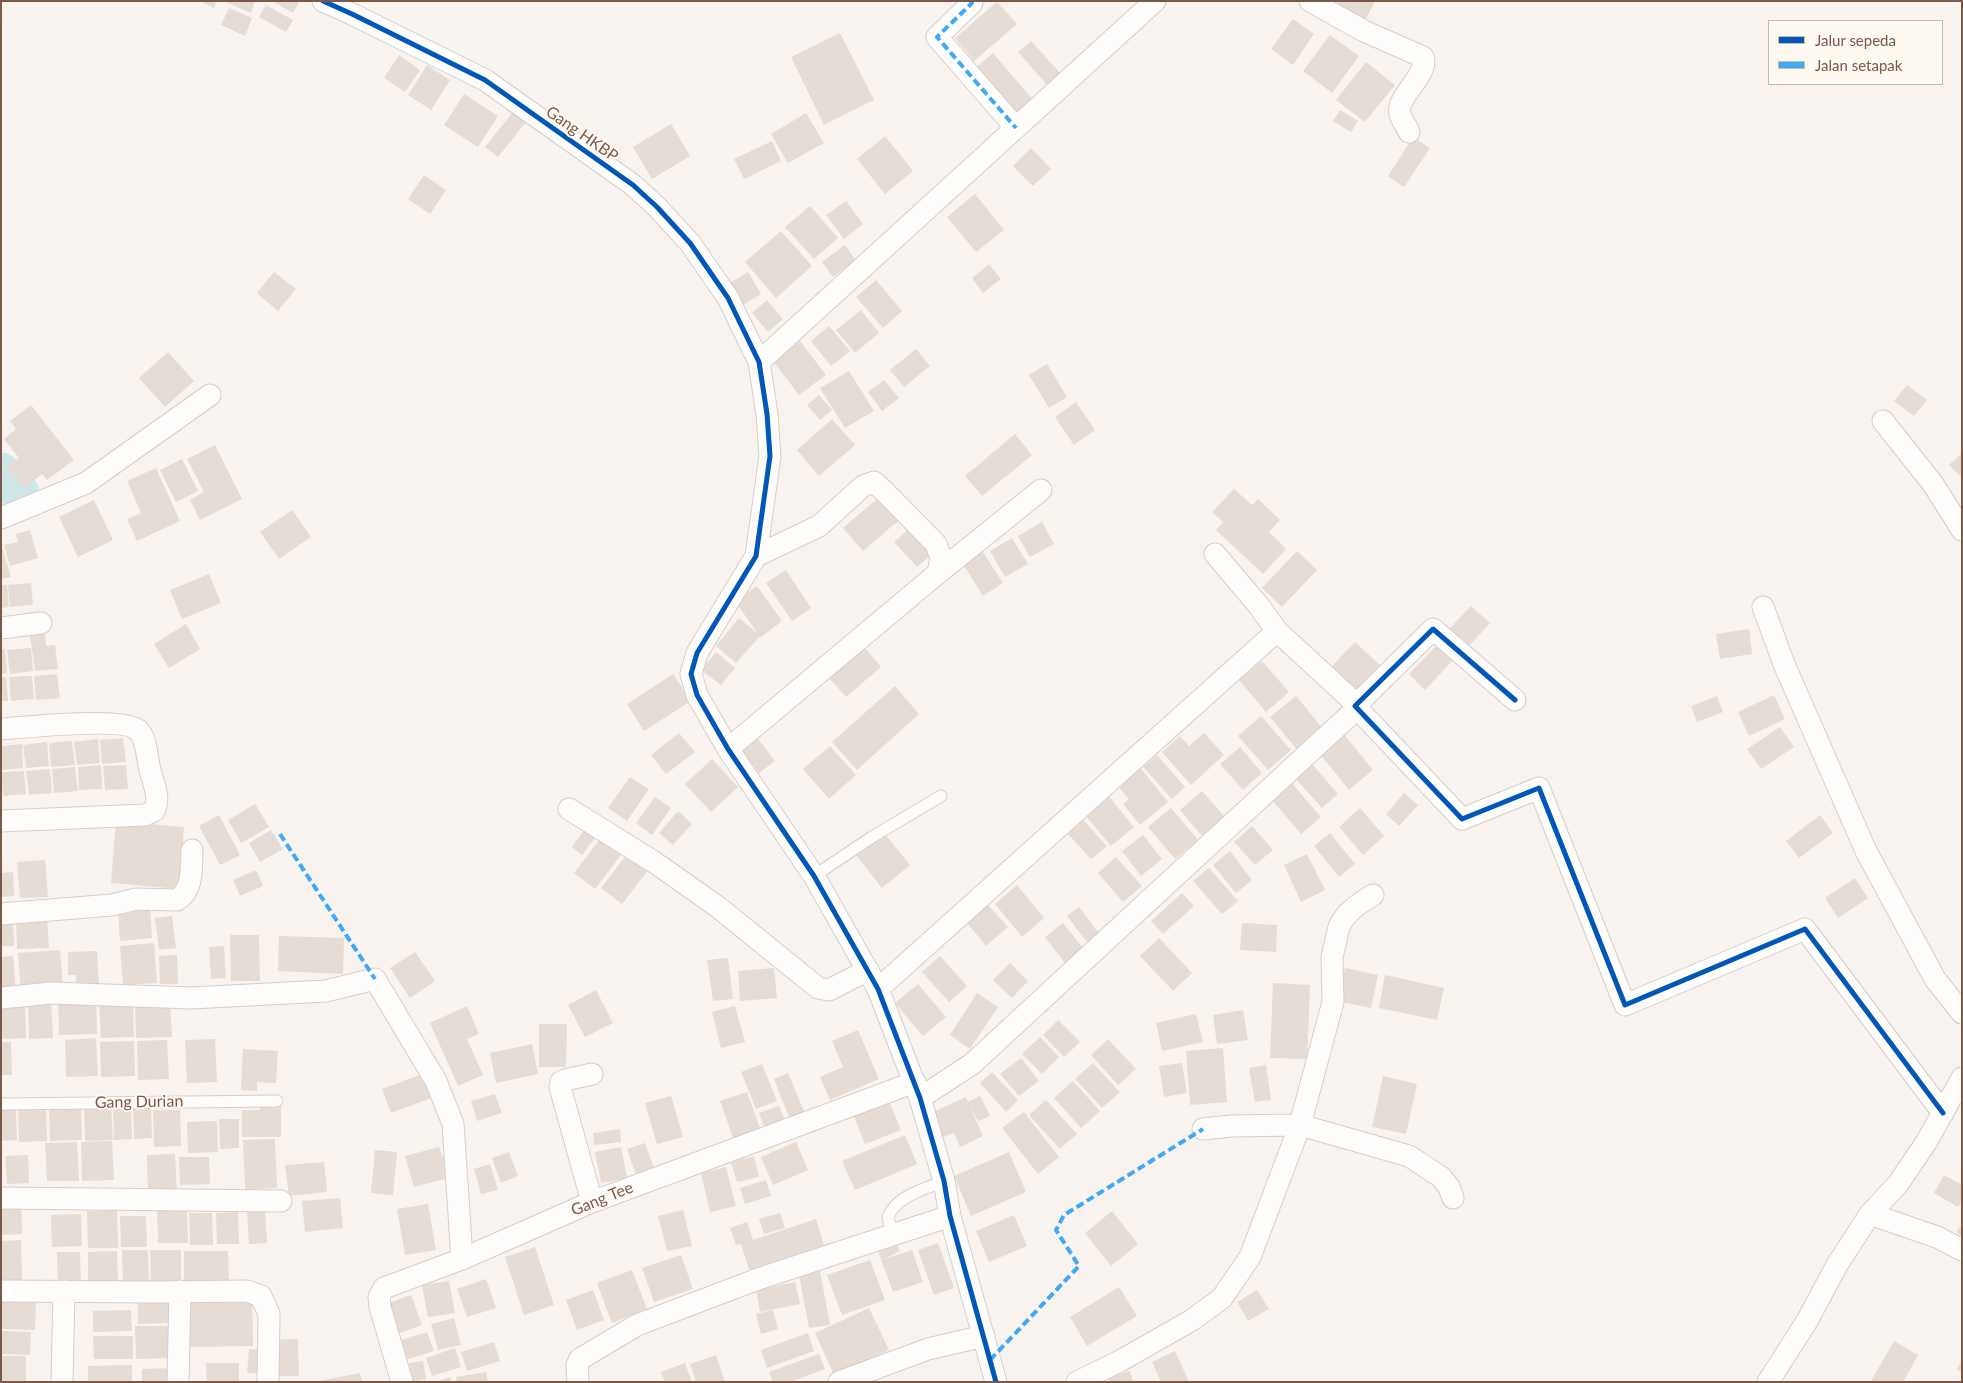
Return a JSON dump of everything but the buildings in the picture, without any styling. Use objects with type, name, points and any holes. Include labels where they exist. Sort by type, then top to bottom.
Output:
[{"type":"street","name":"Gang HKBP","points":[[323,1],[485,80],[633,186],[657,207],[690,243],[728,298],[759,362],[768,414],[770,456],[756,556]]},
{"type":"street","points":[[759,362],[1155,1]]},
{"type":"street","points":[[1310,1],[1364,32],[1423,57],[1424,64],[1421,72],[1400,107],[1399,114],[1409,132]]},
{"type":"street","points":[[972,2],[937,37],[1016,128]]},
{"type":"street","points":[[1,518],[86,483],[210,395]]},
{"type":"street","points":[[1882,421],[1933,484],[1962,530]]},
{"type":"street","points":[[938,573],[941,558],[936,544],[874,482],[862,486],[819,526],[756,556],[697,653],[691,674],[697,695],[728,749],[814,876],[873,979],[917,1090],[944,1181],[950,1216],[996,1382]]},
{"type":"street","points":[[728,749],[938,573],[1041,490]]},
{"type":"street","points":[[1215,554],[1259,606],[1277,631],[1353,701],[1462,819],[1539,788],[1625,1005],[1806,929],[1943,1112]]},
{"type":"street","points":[[1763,607],[1784,664],[1866,852],[1936,979],[1962,1013]]},
{"type":"street","points":[[1,628],[42,623]]},
{"type":"street","name":"Gang Tee","points":[[402,1382],[380,1307],[379,1298],[384,1288],[462,1259],[592,1202],[917,1090],[972,1064],[1353,712],[1356,706],[1433,629],[1515,700]]},
{"type":"street","points":[[569,809],[600,827],[718,907],[818,988],[829,990],[873,979],[1277,631]]},
{"type":"street","points":[[1,729],[102,723],[125,724],[134,727],[141,734],[145,742],[146,755],[157,798],[154,810],[145,815],[1,821]]},
{"type":"street","points":[[1,914],[112,905],[136,899],[177,900],[183,897],[190,882],[192,850]]},
{"type":"street","points":[[1077,1382],[1120,1361],[1192,1320],[1222,1298],[1250,1257],[1300,1125],[1333,1002],[1332,958],[1338,926],[1353,909],[1373,895]]},
{"type":"street","points":[[1,998],[51,993],[191,998],[326,991],[375,979],[436,1081],[453,1124],[462,1259]]},
{"type":"street","points":[[592,1074],[565,1080],[561,1082],[560,1087],[592,1202]]},
{"type":"street","points":[[1768,1382],[1807,1321],[1837,1265],[1870,1214],[1898,1184],[1927,1141],[1962,1078]]},
{"type":"street","points":[[1203,1129],[1231,1126],[1300,1125],[1409,1156],[1441,1177],[1449,1187],[1454,1198]]},
{"type":"street","points":[[1,1198],[281,1201]]},
{"type":"street","points":[[1870,1214],[1937,1237],[1962,1250]]},
{"type":"street","points":[[578,1382],[577,1365],[580,1360],[637,1325],[758,1279],[950,1216]]},
{"type":"street","points":[[1,1291],[247,1291],[261,1296],[269,1314],[268,1382]]},
{"type":"street","points":[[62,1382],[64,1291]]},
{"type":"street","points":[[178,1382],[180,1291]]},
{"type":"street","points":[[839,1382],[928,1349],[984,1336]]},
{"type":"lane","points":[[814,876],[872,837],[941,796]]},
{"type":"lane","name":"Gang Durian","points":[[1,1104],[277,1101]]},
{"type":"lane","points":[[892,1235],[888,1217],[894,1207],[901,1200],[944,1181]]},
{"type":"waterway","points":[[1,472],[20,493]]},
{"type":"marked path","points":[[970,1],[972,3],[937,37],[1016,128]]},
{"type":"marked path","points":[[280,834],[375,979]]},
{"type":"marked path","points":[[990,1360],[1079,1266],[1056,1230],[1064,1215],[1203,1129]]},
{"type":"cycle path","points":[[323,1],[485,80],[633,185],[657,207],[690,243],[728,298],[759,362],[767,414],[770,456],[756,556],[697,653],[691,674],[697,695],[728,749],[814,876],[878,989],[920,1098],[944,1181],[950,1216],[996,1382]]},
{"type":"cycle path","points":[[1515,700],[1433,629],[1355,706],[1462,819],[1539,788],[1625,1005],[1805,929],[1943,1113]]}]
